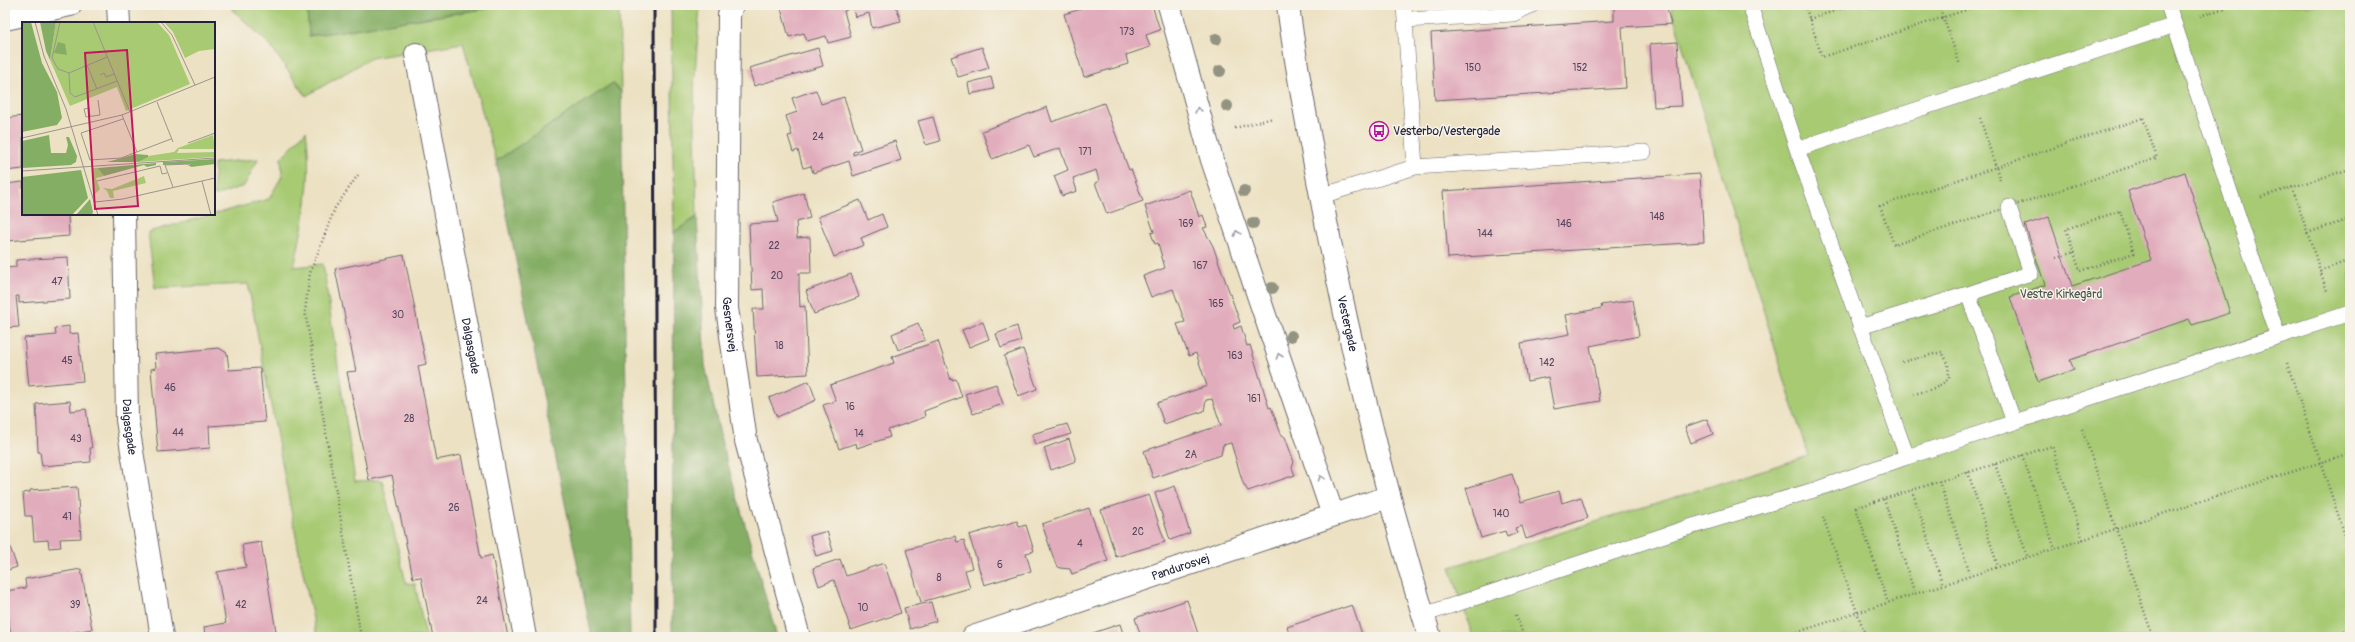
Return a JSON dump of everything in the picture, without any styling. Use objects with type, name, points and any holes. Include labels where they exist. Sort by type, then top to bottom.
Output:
[{"type":"street","points":[[5,19],[70,5]]},
{"type":"street","points":[[118,5],[119,22]]},
{"type":"street","name":"Gesnersvej","points":[[732,5],[729,15],[727,308],[746,440],[799,637]]},
{"type":"street","points":[[1169,5],[1205,136],[1333,515]]},
{"type":"street","name":"Vestergade","points":[[1288,5],[1304,110],[1331,255],[1388,497],[1430,637]]},
{"type":"street","name":"Dalgasgade","points":[[416,54],[525,637]]},
{"type":"street","name":"Dalgasgade","points":[[124,215],[127,420],[162,637]]},
{"type":"street","name":"Pandurosvej","points":[[973,637],[1388,497]]},
{"type":"lane","points":[[1415,167],[1405,12],[1513,14],[1532,5]]},
{"type":"lane","points":[[1750,5],[1797,149],[1907,457]]},
{"type":"lane","points":[[2168,5],[2278,336]]},
{"type":"lane","points":[[1797,149],[2175,25]]},
{"type":"lane","points":[[1320,196],[1415,167],[1644,152]]},
{"type":"lane","points":[[1860,327],[2031,273],[2009,207]]},
{"type":"lane","points":[[1968,294],[2014,422]]},
{"type":"lane","points":[[1424,615],[1684,529],[1814,490],[1907,457],[2343,315]]},
{"type":"path","points":[[1805,5],[1822,56],[1981,5]]},
{"type":"path","points":[[1809,20],[1853,5]]},
{"type":"path","points":[[2175,25],[2234,5]]},
{"type":"path","points":[[1205,136],[1304,110]]},
{"type":"path","points":[[2235,206],[2350,169]]},
{"type":"path","points":[[358,175],[332,216],[310,273],[305,311],[361,637]]},
{"type":"path","points":[[2292,187],[2320,271],[2343,315]]},
{"type":"path","points":[[2120,211],[2134,253],[2080,271],[2066,229],[2120,211]]},
{"type":"path","points":[[2308,233],[2350,219]]},
{"type":"path","points":[[2320,271],[2350,260]]},
{"type":"path","points":[[2278,336],[2350,550]]},
{"type":"path","points":[[1876,369],[1942,352],[1948,363],[1949,379],[1934,389],[1887,402]]},
{"type":"path","points":[[2073,403],[2153,637]]},
{"type":"path","points":[[1850,510],[2052,446],[2083,540]]},
{"type":"path","points":[[1782,637],[2350,453]]},
{"type":"path","points":[[2022,455],[2055,549]]},
{"type":"path","points":[[1995,464],[2028,558]]},
{"type":"path","points":[[1968,472],[1998,567]]},
{"type":"path","points":[[1939,481],[1971,576]]},
{"type":"path","points":[[1814,490],[1866,637]]},
{"type":"path","points":[[1912,490],[1943,585]]},
{"type":"path","points":[[1884,499],[1915,594]]},
{"type":"path","points":[[1856,508],[1888,603]]},
{"type":"path","points":[[1824,518],[1830,516]]},
{"type":"path","points":[[2325,637],[2350,629]]},
{"type":"green space","points":[[243,5],[307,5],[309,36],[509,5],[619,5],[621,92],[613,83],[496,161],[463,43],[371,58],[306,96],[269,44],[231,8]]},
{"type":"green space","points":[[307,5],[509,5],[309,36]]},
{"type":"green space","points":[[671,5],[700,5],[694,88],[697,217],[674,232]]},
{"type":"green space","name":"Vestre Kirkegård","points":[[1670,5],[2350,5],[2350,637],[1473,637],[1450,567],[1808,456]]},
{"type":"green space","points":[[613,83],[621,92],[630,637],[592,637],[496,161]]},
{"type":"green space","points":[[306,131],[308,148],[308,183],[304,217],[294,267],[323,264],[355,481],[382,480],[406,583],[415,584],[426,637],[317,637],[302,568],[248,284],[155,288],[148,232],[215,215],[215,214],[269,199],[282,176],[281,158]]},
{"type":"green space","points":[[258,159],[244,186],[215,196],[215,163]]},
{"type":"green space","points":[[697,217],[705,365],[722,444],[777,637],[672,637],[674,232]]},
{"type":"building","points":[[780,5],[846,5],[847,10],[844,11],[851,37],[828,43],[826,36],[807,41],[804,33],[789,37]]},
{"type":"building","points":[[852,5],[899,5],[896,6],[901,21],[872,28],[869,13],[855,17]]},
{"type":"building","points":[[1080,5],[1137,5],[1137,7],[1152,5],[1160,30],[1146,35],[1150,47],[1126,55],[1128,64],[1084,77],[1064,14],[1081,9]]},
{"type":"building","points":[[1599,5],[1666,5],[1671,24],[1622,27],[1626,88],[1435,100],[1431,33],[1614,21],[1614,7],[1599,8]]},
{"type":"building","points":[[1677,42],[1682,106],[1654,107],[1650,44]]},
{"type":"building","points":[[982,47],[989,68],[958,77],[951,57]]},
{"type":"building","points":[[818,48],[823,66],[754,86],[749,68]]},
{"type":"building","points":[[991,77],[994,89],[970,94],[968,83]]},
{"type":"building","points":[[816,90],[821,104],[844,97],[861,149],[853,152],[853,155],[895,141],[901,160],[853,176],[849,161],[813,173],[811,166],[803,168],[798,150],[793,152],[788,136],[792,135],[786,116],[797,112],[792,98]]},
{"type":"building","points":[[1104,103],[1129,170],[1131,169],[1143,201],[1107,214],[1095,183],[1099,181],[1096,170],[1073,178],[1077,191],[1062,196],[1054,176],[1068,170],[1060,148],[1034,157],[1029,145],[992,159],[982,131],[1047,107],[1052,122]]},
{"type":"building","points":[[22,116],[22,169],[5,171],[5,118]]},
{"type":"building","points":[[933,117],[940,141],[926,145],[918,121]]},
{"type":"building","points":[[2185,172],[2230,313],[2192,325],[2189,319],[2070,360],[2074,370],[2038,382],[2010,297],[2045,285],[2025,225],[2049,217],[2072,286],[2151,260],[2128,191]]},
{"type":"building","points":[[1700,174],[1704,242],[1448,258],[1443,191]]},
{"type":"building","points":[[22,182],[22,215],[68,215],[69,236],[7,241],[5,184]]},
{"type":"building","points":[[1190,190],[1199,217],[1203,215],[1207,227],[1203,228],[1213,246],[1240,322],[1233,325],[1234,329],[1241,326],[1247,346],[1250,345],[1269,408],[1271,407],[1281,434],[1285,437],[1294,462],[1292,468],[1295,475],[1248,491],[1243,483],[1231,443],[1223,445],[1221,455],[1153,478],[1144,451],[1221,425],[1212,399],[1206,400],[1204,411],[1164,424],[1157,403],[1207,386],[1196,353],[1189,356],[1177,324],[1185,322],[1173,289],[1151,297],[1143,276],[1165,268],[1158,243],[1155,244],[1151,233],[1154,232],[1145,206]]},
{"type":"building","points":[[804,193],[810,218],[796,222],[797,238],[810,237],[811,273],[799,273],[800,307],[805,306],[808,374],[757,377],[753,309],[764,309],[763,289],[752,290],[749,224],[778,222],[773,202]]},
{"type":"building","points":[[860,200],[868,220],[882,214],[887,227],[861,238],[864,245],[834,257],[818,217]]},
{"type":"building","points":[[404,255],[426,364],[418,366],[436,460],[461,455],[481,558],[492,555],[508,637],[433,637],[421,577],[413,578],[392,475],[369,480],[347,372],[356,371],[335,269]]},
{"type":"building","points":[[68,257],[70,299],[19,303],[19,296],[16,296],[19,327],[5,328],[5,268],[16,267],[16,260]]},
{"type":"building","points":[[851,274],[859,297],[814,314],[806,291]]},
{"type":"building","points":[[1633,300],[1639,336],[1590,346],[1600,401],[1554,409],[1548,377],[1527,381],[1521,343],[1570,334],[1566,315],[1602,308],[1601,305]]},
{"type":"building","points":[[983,322],[989,339],[969,347],[962,330]]},
{"type":"building","points":[[918,323],[925,340],[898,350],[892,334]]},
{"type":"building","points":[[69,326],[69,334],[78,333],[83,381],[29,386],[24,338],[56,335],[55,328]]},
{"type":"building","points":[[1017,326],[1021,341],[1001,348],[996,334]]},
{"type":"building","points":[[938,341],[951,380],[956,379],[962,397],[924,411],[925,417],[888,430],[890,437],[857,448],[856,443],[839,449],[823,405],[836,401],[830,385],[894,363],[892,357]]},
{"type":"building","points":[[219,348],[227,353],[229,370],[260,368],[265,422],[209,426],[210,448],[158,452],[151,369],[156,368],[155,354]]},
{"type":"building","points":[[1023,349],[1037,389],[1018,396],[1004,356]]},
{"type":"building","points":[[809,381],[816,400],[777,417],[769,398]]},
{"type":"building","points":[[996,384],[1003,404],[973,414],[965,394]]},
{"type":"building","points":[[70,401],[71,411],[86,409],[92,448],[90,448],[91,462],[42,466],[40,452],[38,452],[36,404]]},
{"type":"building","points":[[1707,419],[1713,434],[1691,443],[1685,427]]},
{"type":"building","points":[[1067,424],[1071,434],[1035,445],[1032,434]]},
{"type":"building","points":[[1069,439],[1076,461],[1051,470],[1044,448]]},
{"type":"building","points":[[1512,474],[1521,502],[1559,491],[1562,503],[1581,497],[1588,518],[1526,539],[1522,526],[1515,528],[1517,533],[1507,537],[1505,531],[1481,538],[1466,488]]},
{"type":"building","points":[[1175,486],[1190,533],[1170,540],[1155,493]]},
{"type":"building","points":[[77,487],[81,538],[60,539],[61,547],[49,548],[48,540],[34,541],[32,516],[25,516],[23,493],[30,492],[30,490]]},
{"type":"building","points":[[1149,495],[1165,542],[1116,557],[1101,510]]},
{"type":"building","points":[[1089,508],[1108,561],[1072,574],[1070,569],[1060,568],[1056,565],[1042,524]]},
{"type":"building","points":[[1017,521],[1019,527],[1026,525],[1034,551],[1026,553],[1031,571],[984,585],[969,535]]},
{"type":"building","points":[[827,531],[833,551],[816,556],[810,536]]},
{"type":"building","points":[[955,536],[957,542],[964,540],[972,568],[965,570],[970,588],[921,602],[906,550]]},
{"type":"building","points":[[261,542],[277,637],[205,637],[204,627],[226,623],[217,572],[246,567],[242,545]]},
{"type":"building","points":[[9,544],[17,567],[5,571],[5,546]]},
{"type":"building","points":[[840,559],[846,576],[884,563],[901,613],[851,630],[834,580],[819,586],[813,568]]},
{"type":"building","points":[[81,569],[92,629],[44,637],[35,637],[35,635],[11,637],[5,591],[26,588],[25,579]]},
{"type":"building","points":[[1187,600],[1199,637],[1141,637],[1135,618]]},
{"type":"building","points":[[931,602],[936,621],[910,629],[904,608]]},
{"type":"building","points":[[1352,605],[1363,637],[1290,637],[1287,627]]},
{"type":"building","points":[[1120,624],[1124,637],[1081,637]]},
{"type":"railway","points":[[654,5],[656,637]]},
{"type":"place","name":"Vesterbo/Vestergade","points":[[1379,131]]}]
